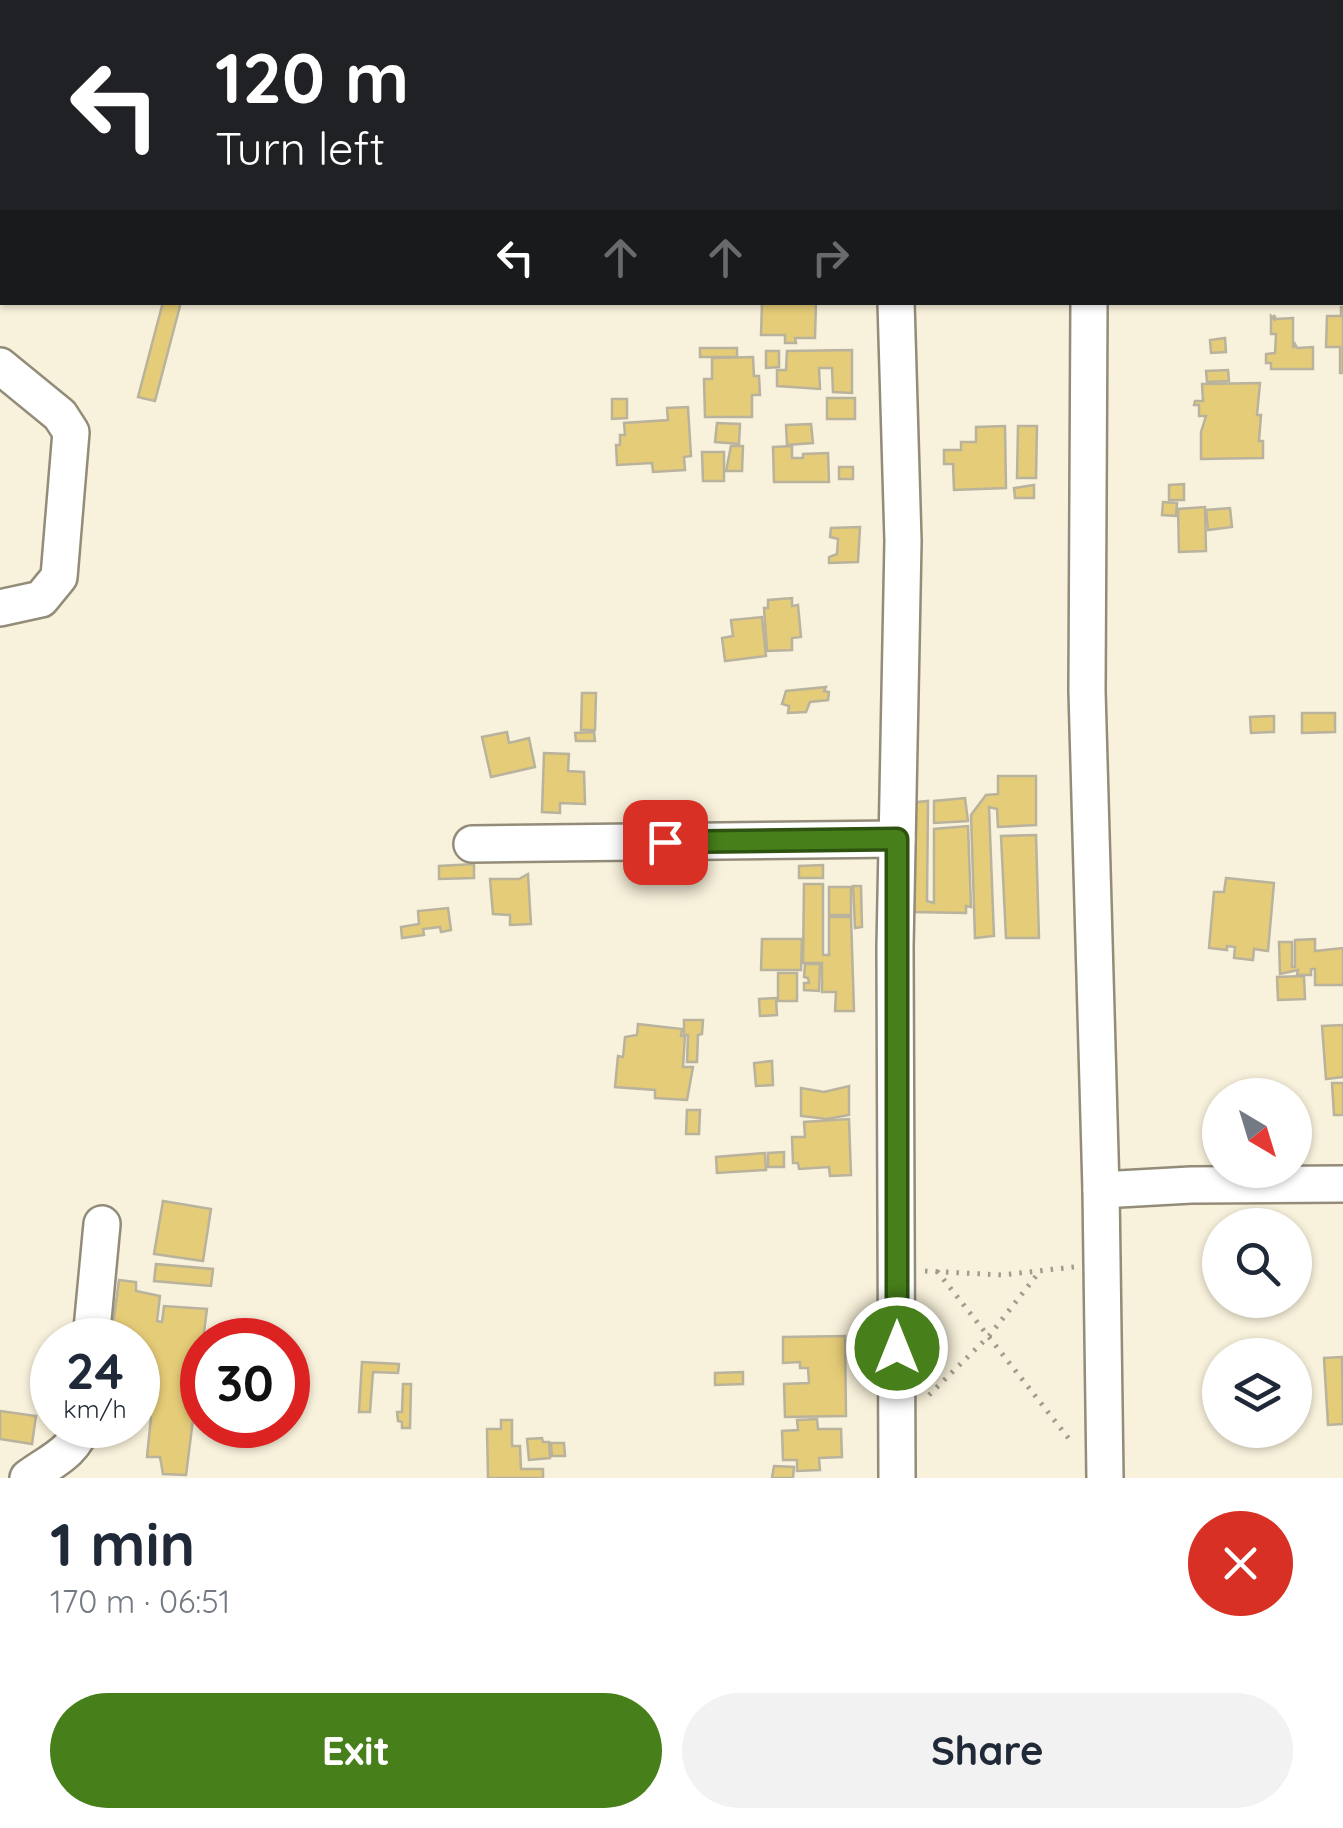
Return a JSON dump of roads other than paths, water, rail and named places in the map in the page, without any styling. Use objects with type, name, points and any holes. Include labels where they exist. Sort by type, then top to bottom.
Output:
[{"type":"street","points":[[896,305],[903,542],[897,839],[897,1478]]},
{"type":"street","points":[[1089,305],[1086,691],[1101,1190],[1104,1478]]},
{"type":"street","points":[[0,366],[60,414],[71,432],[59,577],[41,598],[0,608]]},
{"type":"street","points":[[472,844],[897,839]]},
{"type":"street","points":[[1101,1190],[1343,1184]]},
{"type":"street","points":[[93,1318],[102,1224]]},
{"type":"street","points":[[28,1478],[71,1448]]}]
